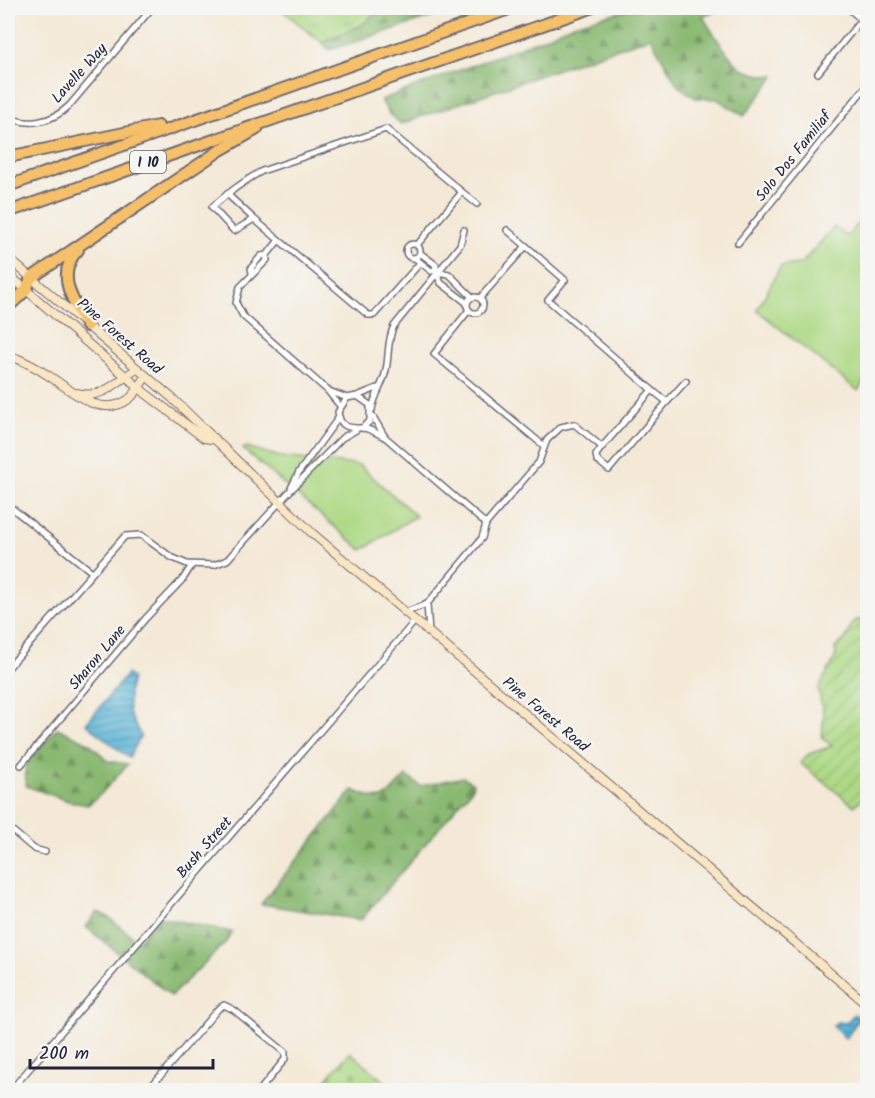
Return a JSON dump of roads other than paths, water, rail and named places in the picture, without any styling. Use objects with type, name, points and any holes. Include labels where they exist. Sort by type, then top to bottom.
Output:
[{"type":"highway","name":"I 10","points":[[8,186],[512,8]]},
{"type":"highway","name":"I 10","points":[[8,212],[591,8]]},
{"type":"highway","points":[[8,307],[26,290],[31,278],[219,151],[289,112]]},
{"type":"highway","points":[[8,157],[188,121]]},
{"type":"highway","points":[[87,326],[72,300],[66,281],[69,264],[74,254],[95,235]]},
{"type":"main road","name":"Pine Forest Road","points":[[8,258],[208,432],[211,439],[279,503],[867,1005]]},
{"type":"main road","name":"Pine Forest Road","points":[[8,274],[170,413],[204,438],[211,439]]},
{"type":"main road","points":[[8,355],[38,369],[89,402],[109,405],[130,398],[146,376]]},
{"type":"main road","points":[[108,361],[114,371],[111,387]]},
{"type":"main road","points":[[72,391],[98,396],[137,369]]},
{"type":"street","name":"Lavelle Way","points":[[8,117],[22,122],[36,122],[58,115],[69,106],[152,8]]},
{"type":"street","points":[[848,8],[867,25]]},
{"type":"street","points":[[818,73],[861,20]]},
{"type":"street","name":"Solo Dos Familiaf","points":[[738,243],[867,84]]},
{"type":"street","points":[[254,219],[234,231],[212,207],[262,171],[386,129],[477,204]]},
{"type":"street","points":[[417,245],[462,192]]},
{"type":"street","points":[[227,195],[368,315],[374,315],[420,263]]},
{"type":"street","points":[[8,669],[121,539],[135,534],[145,537],[171,557],[192,566],[214,565],[227,560],[289,492],[347,434],[359,429],[372,412],[377,388],[385,376],[388,337],[436,271],[460,245],[464,230]]},
{"type":"street","points":[[507,230],[565,280],[548,300],[667,402]]},
{"type":"street","points":[[279,240],[267,255],[261,256],[251,268],[252,273],[240,287],[236,303],[243,316],[327,390],[340,406]]},
{"type":"street","points":[[417,245],[409,244],[405,250],[408,257],[415,258],[431,272],[449,274],[472,297],[480,298]]},
{"type":"street","points":[[417,245],[420,253],[436,265],[441,283],[467,303],[469,310],[474,313],[481,310],[483,302],[480,298]]},
{"type":"street","points":[[480,298],[526,246]]},
{"type":"street","points":[[415,258],[420,253]]},
{"type":"street","points":[[467,303],[472,297]]},
{"type":"street","points":[[469,310],[434,354],[544,446]]},
{"type":"street","points":[[652,390],[596,455],[597,460],[609,470],[686,381]]},
{"type":"street","points":[[327,390],[347,398],[377,388]]},
{"type":"street","points":[[357,396],[367,400],[385,437],[486,524]]},
{"type":"street","points":[[289,492],[299,472],[339,417],[340,406],[347,398]]},
{"type":"street","points":[[339,417],[345,426],[385,437]]},
{"type":"street","points":[[406,612],[427,604],[482,538],[486,524],[539,462],[544,446],[551,436],[569,423],[574,424],[602,447]]},
{"type":"street","points":[[8,505],[92,572]]},
{"type":"street","name":"Sharon Lane","points":[[21,765],[192,566]]},
{"type":"street","points":[[427,604],[429,632]]},
{"type":"street","name":"Bush Street","points":[[11,1090],[415,621]]},
{"type":"street","points":[[8,827],[34,849],[45,852]]},
{"type":"street","points":[[148,1090],[218,1009],[224,1005],[234,1010],[285,1052],[285,1059],[260,1090]]},
{"type":"water","points":[[127,674],[132,678],[129,691],[129,713],[141,736],[129,758],[86,724]]},
{"type":"water","points":[[854,1014],[859,1018],[846,1039],[833,1026],[837,1022],[846,1023]]}]
